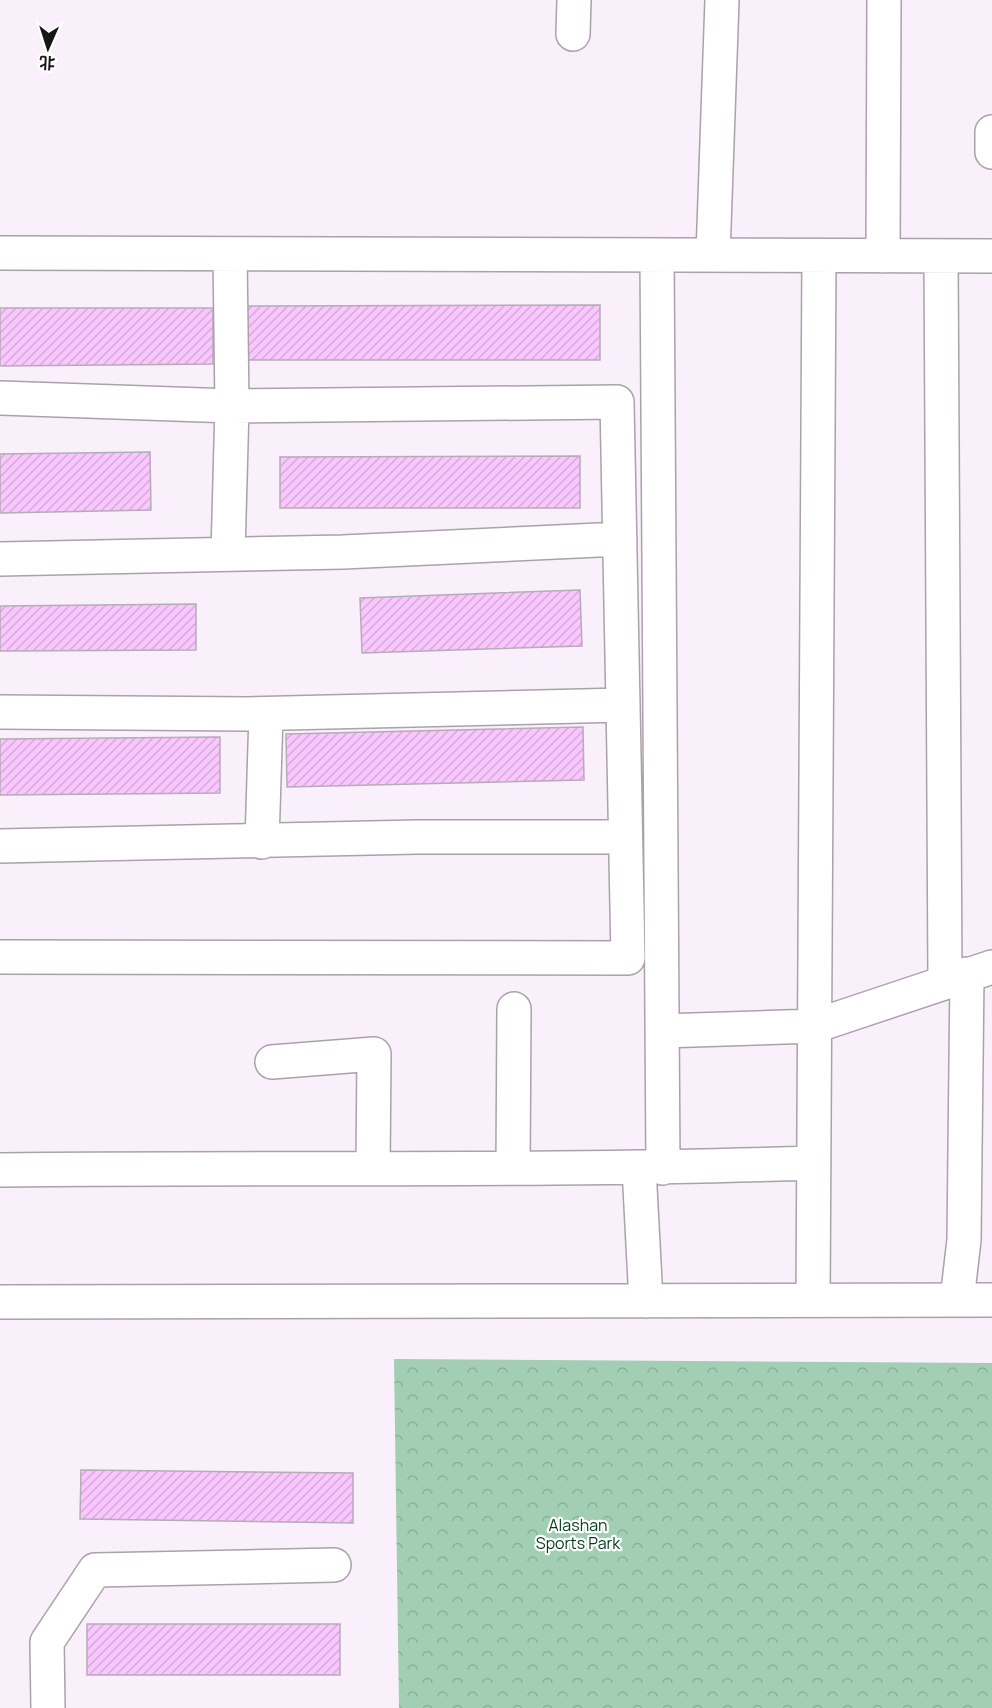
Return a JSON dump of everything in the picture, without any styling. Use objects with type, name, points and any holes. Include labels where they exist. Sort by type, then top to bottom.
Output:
[{"type":"street","points":[[573,34],[574,0]]},
{"type":"street","points":[[713,255],[722,0]]},
{"type":"street","points":[[883,256],[884,0]]},
{"type":"street","points":[[992,132],[992,152]]},
{"type":"street","points":[[0,253],[992,256]]},
{"type":"street","points":[[228,554],[232,406],[230,254]]},
{"type":"street","points":[[646,1301],[651,1168],[662,1032],[657,255]]},
{"type":"street","points":[[813,1300],[819,256]]},
{"type":"street","points":[[941,256],[968,974],[964,1240],[957,1300]]},
{"type":"street","points":[[0,398],[232,406],[617,402],[628,958],[0,957]]},
{"type":"street","points":[[0,559],[355,552],[620,539]]},
{"type":"street","points":[[0,712],[266,714],[623,705]]},
{"type":"street","points":[[262,842],[266,714]]},
{"type":"street","points":[[0,846],[417,837],[626,837]]},
{"type":"street","points":[[662,1032],[815,1026],[968,974]]},
{"type":"street","points":[[513,1168],[514,1009]]},
{"type":"street","points":[[272,1062],[374,1054],[373,1168]]},
{"type":"street","points":[[0,1170],[651,1168],[814,1163]]},
{"type":"street","points":[[0,1302],[992,1300]]},
{"type":"street","points":[[48,1708],[47,1642],[95,1569],[333,1565]]},
{"type":"green space","name":"Alashan Sports Park","points":[[394,1359],[992,1363],[992,1708],[399,1708]]},
{"type":"building","points":[[600,305],[600,360],[246,360],[246,306]]},
{"type":"building","points":[[0,308],[213,308],[213,364],[0,366]]},
{"type":"building","points":[[150,452],[151,510],[0,513],[0,454]]},
{"type":"building","points":[[580,456],[580,508],[280,508],[280,457]]},
{"type":"building","points":[[580,590],[582,646],[362,653],[360,598]]},
{"type":"building","points":[[196,604],[196,650],[0,651],[0,606]]},
{"type":"building","points":[[583,727],[584,780],[287,787],[286,734]]},
{"type":"building","points":[[220,737],[220,793],[0,795],[0,739]]},
{"type":"building","points":[[81,1470],[353,1473],[353,1523],[80,1519]]},
{"type":"building","points":[[87,1624],[340,1624],[340,1675],[87,1675]]}]
